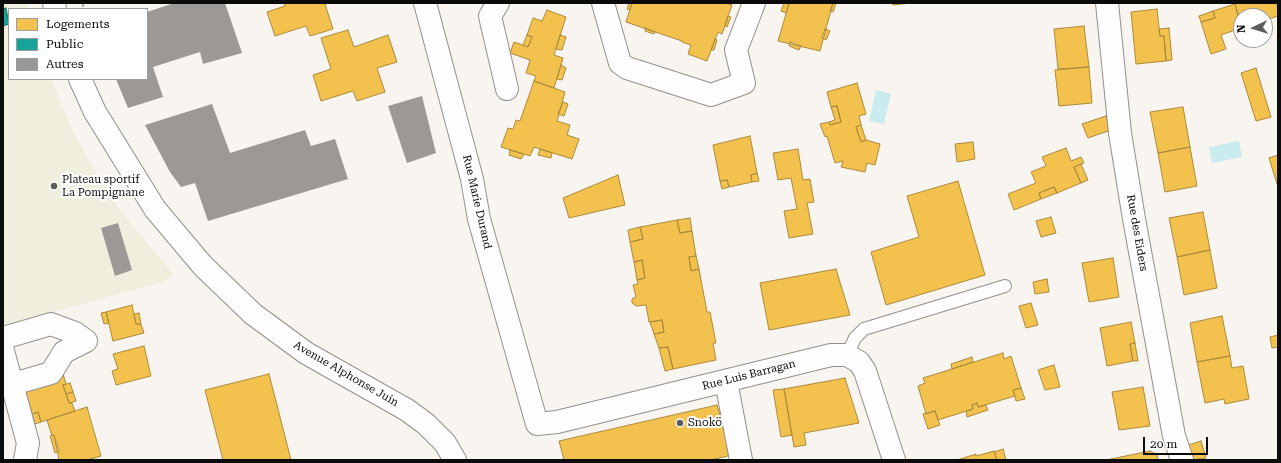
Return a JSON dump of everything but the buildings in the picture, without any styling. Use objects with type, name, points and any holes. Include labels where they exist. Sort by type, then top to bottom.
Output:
[{"type":"street","name":"Rue Marie Durand","points":[[425,3],[472,179],[478,219],[537,424]]},
{"type":"street","points":[[498,3],[490,16],[507,89]]},
{"type":"street","points":[[603,3],[620,62],[627,68],[711,95],[744,83],[736,50],[754,3]]},
{"type":"street","name":"Rue des Eiders","points":[[1107,3],[1120,133],[1131,204],[1174,436],[1182,460]]},
{"type":"street","name":"Avenue Alphonse Juin","points":[[80,80],[95,112],[155,209],[208,271],[253,314],[306,353],[408,410],[420,419],[445,443],[455,460]]},
{"type":"street","points":[[3,338],[51,324],[75,333],[86,342],[64,352],[51,373],[13,384]]},
{"type":"street","points":[[3,351],[28,443],[25,460]]},
{"type":"street","name":"Rue Luis Barragan","points":[[537,424],[557,422],[831,355],[847,355]]},
{"type":"street","points":[[847,355],[859,362],[865,371],[894,460]]},
{"type":"street","points":[[726,381],[741,460]]},
{"type":"lane","points":[[847,355],[855,338],[864,329],[1005,286]]},
{"type":"shaded area","name":"Plateau sportif La Pompignane","points":[[3,3],[26,3],[28,8],[8,8],[8,80],[51,80],[73,131],[91,164],[119,209],[174,275],[162,282],[3,326]]},
{"type":"water","points":[[876,90],[891,94],[884,124],[869,121]]},
{"type":"water","points":[[1239,141],[1242,157],[1212,163],[1209,147]]},
{"type":"place","name":"Plateau sportif La Pompignane","points":[[54,186]]},
{"type":"place","name":"Snokö","points":[[680,423]]}]
